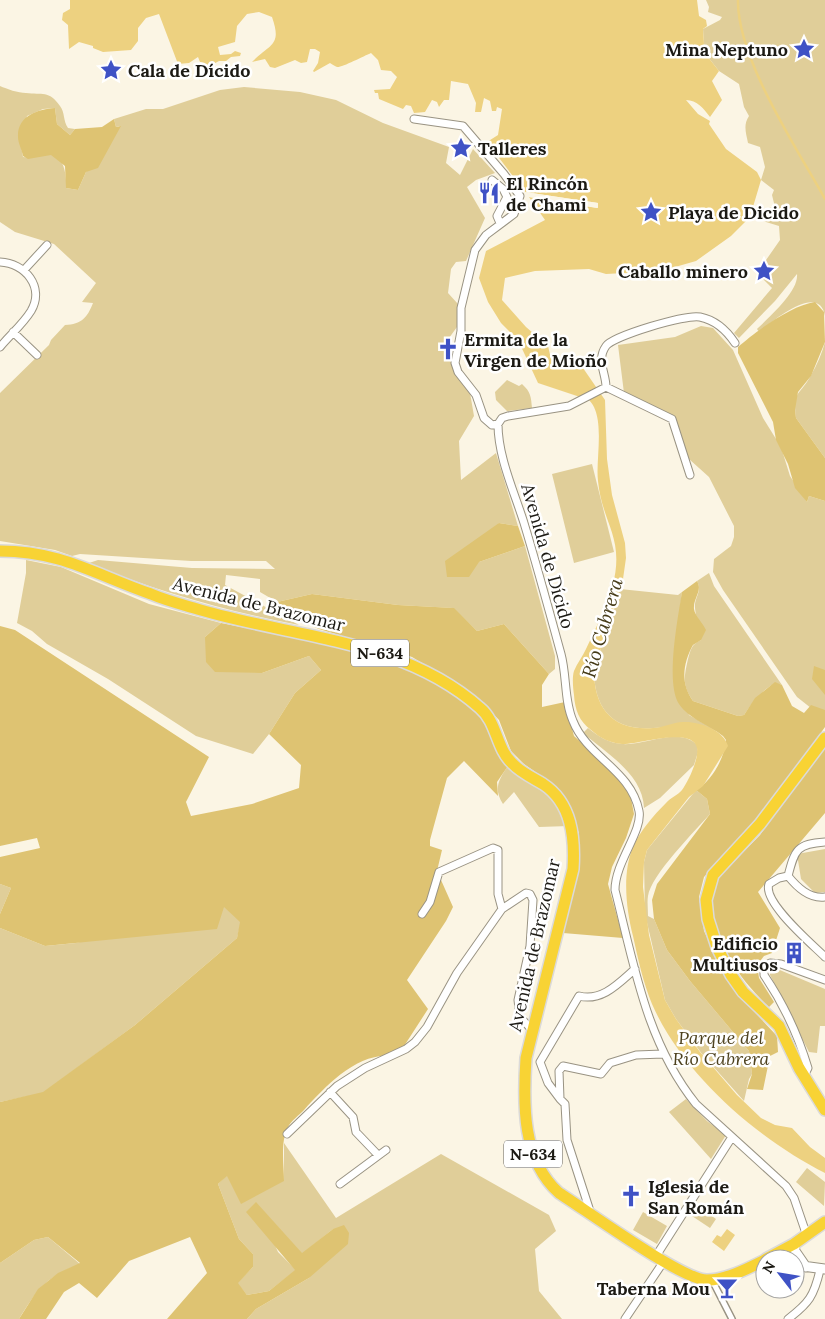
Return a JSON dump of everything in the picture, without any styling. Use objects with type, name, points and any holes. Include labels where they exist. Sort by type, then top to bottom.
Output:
[{"type":"highway","name":"Avenida de Brazomar","points":[[0,551],[43,554],[206,612],[380,653],[416,666],[436,676],[482,710],[490,721],[504,753],[512,764],[556,795],[565,810],[571,826],[574,848],[573,869],[532,1030],[525,1083],[530,1145],[537,1165],[547,1182],[660,1258],[696,1278],[712,1279]]},
{"type":"highway","points":[[825,738],[760,824],[713,875],[706,900],[708,919],[717,947],[731,975],[743,992],[779,1026],[804,1076],[825,1110]]},
{"type":"highway","points":[[789,1249],[825,1222]]},
{"type":"highway","points":[[712,1279],[755,1264]]},
{"type":"street","points":[[414,119],[463,126],[474,137],[520,196],[514,214],[486,235],[475,250],[461,308],[462,331],[455,363],[458,372],[476,395],[484,418],[492,425],[498,424],[502,418],[508,416],[568,406],[606,387]]},
{"type":"street","points":[[492,180],[504,189],[507,197],[497,216],[500,224]]},
{"type":"street","points":[[24,270],[47,245]]},
{"type":"street","points":[[0,262],[12,263],[24,270],[34,287],[34,303],[30,312],[0,347]]},
{"type":"street","points":[[606,387],[601,365],[603,353],[606,346],[625,335],[697,316],[717,324],[730,335],[735,343]]},
{"type":"street","points":[[12,332],[37,355]]},
{"type":"street","points":[[606,387],[672,419],[690,475]]},
{"type":"street","name":"Avenida de Dícido","points":[[498,424],[500,448],[534,557],[562,657],[572,720],[580,736],[622,776],[634,794],[640,813],[636,828],[615,876],[615,890],[644,1006],[663,1054],[674,1075],[696,1104],[786,1186],[794,1198],[807,1236]]},
{"type":"street","points":[[788,876],[795,853],[800,847],[804,844],[825,842]]},
{"type":"street","points":[[422,914],[430,902],[439,872],[493,848],[498,850],[498,894],[502,909]]},
{"type":"street","points":[[788,876],[795,885],[813,896],[825,897]]},
{"type":"street","points":[[788,876],[778,878],[769,884],[769,898],[786,919],[825,957]]},
{"type":"street","points":[[287,1134],[330,1092],[365,1068],[406,1049],[415,1042],[427,1028],[458,973],[502,909],[526,893],[532,896],[530,946],[518,1000],[520,1017],[532,1030]]},
{"type":"street","points":[[804,1076],[808,1068],[805,1059],[786,1014],[764,975],[764,970],[770,963],[781,964],[825,980]]},
{"type":"street","points":[[588,1211],[589,1208],[566,1140],[565,1104],[548,1082],[540,1062],[579,996],[586,998],[607,993],[635,968]]},
{"type":"street","points":[[560,1099],[559,1071],[563,1066],[601,1074],[610,1062],[636,1056],[663,1054]]},
{"type":"street","points":[[330,1092],[353,1118],[356,1132],[378,1155]]},
{"type":"street","points":[[625,1319],[732,1137]]},
{"type":"street","points":[[340,1184],[386,1150]]},
{"type":"street","points":[[788,1319],[810,1300],[817,1288],[823,1270],[806,1267],[795,1251],[794,1244]]},
{"type":"street","points":[[712,1279],[732,1319]]},
{"type":"green space","points":[[706,0],[825,0],[825,316],[821,306],[814,303],[805,303],[784,313],[759,332],[757,329],[788,296],[796,281],[797,274],[775,301],[739,338],[734,333],[772,288],[757,273],[780,240],[779,226],[766,222],[760,214],[763,209],[775,207],[772,195],[774,190],[761,180],[765,167],[760,147],[748,143],[746,126],[749,116],[744,107],[739,84],[719,71],[700,47],[704,44],[703,29],[722,17],[708,12],[709,7]]},
{"type":"green space","points":[[0,86],[9,90],[49,95],[60,106],[68,128],[75,129],[70,135],[57,124],[55,108],[43,109],[27,116],[21,146],[23,157],[52,154],[57,157],[61,160],[65,171],[66,188],[78,190],[86,172],[120,126],[116,127],[114,119],[146,109],[163,109],[220,90],[244,87],[300,92],[336,100],[383,123],[449,147],[446,163],[460,175],[473,149],[495,173],[476,180],[467,187],[485,218],[466,261],[456,262],[451,269],[448,293],[458,304],[457,327],[449,338],[448,356],[456,373],[469,387],[474,416],[459,441],[461,480],[496,453],[518,526],[499,523],[479,562],[525,546],[555,656],[555,669],[549,674],[504,624],[477,631],[453,608],[398,605],[312,594],[277,602],[260,592],[260,579],[226,575],[225,585],[299,625],[192,600],[140,583],[89,563],[98,560],[192,568],[275,569],[266,561],[191,561],[80,554],[72,556],[55,550],[0,541],[0,393],[49,345],[51,340],[65,325],[80,322],[86,316],[93,303],[82,302],[96,283],[54,244],[15,232],[0,222]]},
{"type":"green space","points":[[701,326],[713,328],[733,350],[763,418],[781,447],[790,476],[807,502],[809,496],[825,501],[825,715],[816,712],[797,697],[723,590],[713,572],[714,559],[731,546],[734,537],[734,526],[709,477],[689,459],[675,418],[624,393],[618,345],[675,337]]},
{"type":"green space","points":[[825,342],[825,458],[796,418],[795,402],[796,397],[821,355]]},
{"type":"green space","points":[[507,380],[519,386],[522,384],[525,387],[530,395],[532,408],[507,411],[496,400],[495,392]]},
{"type":"green space","points":[[592,464],[614,552],[574,563],[552,474]]},
{"type":"green space","points":[[26,560],[61,567],[149,604],[221,623],[205,637],[262,673],[309,656],[321,670],[295,693],[269,734],[253,754],[196,736],[108,679],[47,644],[32,631],[17,623],[26,573]]},
{"type":"green space","points":[[709,573],[714,586],[782,685],[775,683],[766,689],[744,715],[738,716],[693,701],[687,690],[685,681],[690,653],[693,646],[701,640],[695,607],[699,590],[697,581]]},
{"type":"green space","points":[[620,589],[678,595],[682,592],[674,663],[689,715],[717,731],[693,725],[653,728],[626,726],[616,721],[602,706],[597,696],[594,670]]},
{"type":"green space","points":[[588,728],[604,739],[622,744],[681,737],[697,745],[698,752],[694,765],[660,798],[644,808],[642,796],[630,775],[622,765],[583,733]]},
{"type":"green space","points":[[508,766],[546,791],[557,805],[569,826],[539,827],[514,792],[503,804],[498,794],[498,784]]},
{"type":"green space","name":"Parque del Río Cabrera","points":[[696,790],[707,799],[710,814],[674,854],[657,877],[648,896],[648,916],[654,919],[667,950],[690,981],[749,1051],[752,1074],[744,1101],[702,1054],[676,1019],[665,1000],[645,914],[644,862],[647,850]]},
{"type":"green space","points":[[825,849],[825,892],[815,893],[801,879],[797,854]]},
{"type":"green space","points":[[0,884],[11,888],[0,914]]},
{"type":"green space","points":[[224,906],[241,922],[237,938],[135,1025],[43,1093],[0,1102],[0,928],[45,946],[76,943]]},
{"type":"green space","points":[[775,968],[825,989],[825,1026],[820,1026],[817,1053],[809,1052],[770,975],[770,970]]},
{"type":"green space","points":[[686,1099],[707,1121],[726,1135],[711,1159],[669,1112]]},
{"type":"green space","points":[[284,1143],[336,1218],[441,1154],[549,1215],[556,1231],[535,1249],[539,1291],[562,1319],[247,1319],[256,1309],[309,1278],[333,1229],[302,1254],[256,1203],[278,1252],[296,1270],[269,1291],[247,1295],[237,1283],[253,1267],[253,1254],[239,1239],[218,1184],[227,1175],[284,1181]]},
{"type":"green space","points":[[807,1168],[825,1182],[824,1206],[796,1182]]},
{"type":"green space","points":[[696,1205],[716,1219],[710,1228],[689,1214]]},
{"type":"green space","points":[[643,1212],[667,1226],[657,1244],[633,1230]]},
{"type":"green space","points":[[48,1237],[80,1264],[59,1274],[44,1285],[19,1319],[0,1319],[0,1263],[34,1240]]},
{"type":"shaded area","points":[[55,108],[57,124],[70,135],[75,129],[102,127],[114,119],[116,127],[121,126],[98,168],[86,172],[78,190],[66,188],[65,166],[51,155],[28,159],[23,156],[19,142],[19,130],[25,119],[36,112]]},
{"type":"shaded area","points":[[815,302],[824,312],[825,342],[811,376],[798,392],[795,410],[796,418],[825,458],[825,501],[809,496],[807,502],[795,488],[788,464],[776,440],[773,422],[738,353],[738,347],[785,313]]},
{"type":"shaded area","points":[[499,523],[518,526],[525,546],[479,562],[469,577],[447,577],[445,561]]},
{"type":"shaded area","points":[[697,581],[699,588],[694,609],[706,630],[701,640],[693,645],[685,666],[686,687],[693,701],[738,716],[744,715],[755,698],[775,682],[782,685],[792,706],[804,713],[811,705],[825,710],[825,727],[760,817],[704,877],[699,897],[704,931],[734,990],[777,1036],[778,1052],[770,1056],[763,1090],[747,1089],[752,1074],[749,1051],[690,981],[667,950],[654,919],[652,900],[657,884],[710,814],[707,799],[696,790],[707,781],[717,768],[726,740],[718,732],[688,714],[679,704],[675,694],[673,681],[674,650],[682,592]]},
{"type":"shaded area","points":[[312,594],[398,605],[454,608],[477,631],[504,624],[549,674],[542,685],[542,707],[565,702],[574,736],[619,777],[630,793],[634,814],[626,838],[612,867],[608,884],[623,938],[563,933],[577,878],[579,833],[570,810],[557,787],[524,764],[511,751],[499,720],[483,703],[412,657],[319,629],[307,624],[277,602]]},
{"type":"shaded area","points":[[221,623],[365,652],[411,668],[476,708],[486,721],[508,766],[497,782],[498,796],[464,761],[447,778],[430,846],[442,850],[437,871],[453,907],[446,921],[407,980],[428,1009],[397,1057],[383,1056],[370,1058],[345,1071],[293,1120],[288,1127],[284,1140],[284,1181],[241,1204],[227,1176],[218,1184],[239,1239],[253,1254],[253,1267],[238,1283],[247,1295],[269,1291],[295,1270],[246,1212],[256,1202],[302,1253],[333,1229],[344,1225],[349,1233],[348,1244],[309,1278],[256,1309],[247,1319],[167,1319],[207,1273],[190,1237],[129,1261],[97,1298],[79,1283],[64,1292],[46,1319],[19,1319],[38,1289],[58,1273],[80,1263],[48,1237],[34,1240],[0,1263],[0,1102],[43,1092],[135,1025],[237,938],[240,922],[224,907],[217,929],[45,946],[0,928],[0,914],[11,888],[0,884],[0,857],[40,848],[37,838],[0,846],[0,626],[15,630],[209,757],[186,802],[191,816],[252,804],[299,788],[301,765],[269,734],[295,693],[321,670],[309,656],[262,673],[215,672],[206,662],[205,637]]},
{"type":"shaded area","points":[[814,666],[825,670],[825,695],[812,679]]},
{"type":"shaded area","points":[[825,744],[825,813],[758,892],[780,928],[772,953],[764,956],[757,965],[759,978],[774,1002],[769,1007],[744,980],[722,946],[715,928],[712,910],[713,892],[721,875],[760,835]]},
{"type":"water","name":"Río Cabrera","points":[[70,0],[697,0],[699,16],[706,20],[707,26],[703,29],[704,44],[700,47],[719,71],[712,81],[722,100],[710,117],[697,103],[686,100],[698,114],[710,121],[709,124],[726,149],[757,172],[761,180],[750,217],[731,236],[696,261],[661,271],[606,274],[589,269],[535,271],[505,278],[502,300],[526,327],[548,346],[551,359],[563,360],[583,368],[605,400],[607,459],[612,495],[625,543],[626,558],[623,579],[594,670],[597,696],[602,706],[616,721],[626,726],[657,728],[683,722],[703,725],[722,735],[728,746],[703,786],[689,797],[647,850],[644,862],[643,887],[649,935],[665,1000],[700,1052],[737,1095],[761,1118],[775,1125],[792,1128],[810,1147],[825,1158],[825,1173],[774,1142],[749,1123],[703,1080],[683,1056],[666,1030],[652,1004],[643,979],[627,903],[627,868],[633,847],[639,835],[656,813],[680,792],[690,776],[695,764],[697,748],[693,742],[686,738],[676,737],[630,744],[609,741],[587,727],[578,715],[575,706],[574,671],[604,611],[616,571],[615,544],[600,496],[598,481],[599,435],[596,412],[584,396],[580,397],[538,383],[518,340],[501,323],[488,302],[479,278],[486,251],[545,220],[529,197],[597,208],[598,203],[525,192],[487,142],[498,135],[502,109],[497,107],[496,111],[492,111],[490,101],[484,98],[481,112],[475,112],[476,103],[468,84],[451,81],[449,100],[444,100],[439,107],[437,102],[432,100],[425,112],[414,113],[411,106],[406,105],[403,109],[379,99],[378,93],[375,93],[374,90],[390,89],[397,77],[391,71],[381,70],[378,60],[371,53],[339,67],[330,63],[314,72],[320,52],[315,49],[310,49],[307,62],[301,63],[295,60],[275,68],[270,67],[265,59],[252,62],[273,43],[276,34],[272,17],[259,12],[247,14],[237,26],[235,42],[218,47],[220,55],[231,54],[235,51],[241,53],[240,56],[231,57],[226,61],[219,61],[206,68],[205,63],[200,62],[198,57],[189,63],[178,64],[159,14],[146,18],[138,28],[138,41],[131,50],[103,52],[93,48],[93,46],[79,42],[69,49],[68,25],[62,20],[63,13],[70,9]]},
{"type":"water","points":[[727,1229],[735,1235],[724,1251],[712,1242],[717,1235],[721,1237]]},
{"type":"pier","points":[[525,192],[598,203],[598,208],[529,197]]},
{"type":"waterway","points":[[738,0],[740,23],[757,75],[784,128],[825,199]]},
{"type":"place","name":"Mina Neptuno","points":[[804,49]]},
{"type":"place","name":"Cala de Dícido","points":[[111,70]]},
{"type":"place","name":"Talleres","points":[[461,148]]},
{"type":"place","name":"El Rincón de Chami","points":[[489,193]]},
{"type":"place","name":"Playa de Dicido","points":[[651,212]]},
{"type":"place","name":"Caballo minero","points":[[764,271]]},
{"type":"place","name":"Ermita de la Virgen de Mioño","points":[[448,349]]},
{"type":"place","name":"Edificio Multiusos","points":[[794,953]]},
{"type":"place","name":"Iglesia de San Román","points":[[631,1196]]},
{"type":"place","name":"Taberna Mou","points":[[727,1288]]}]
